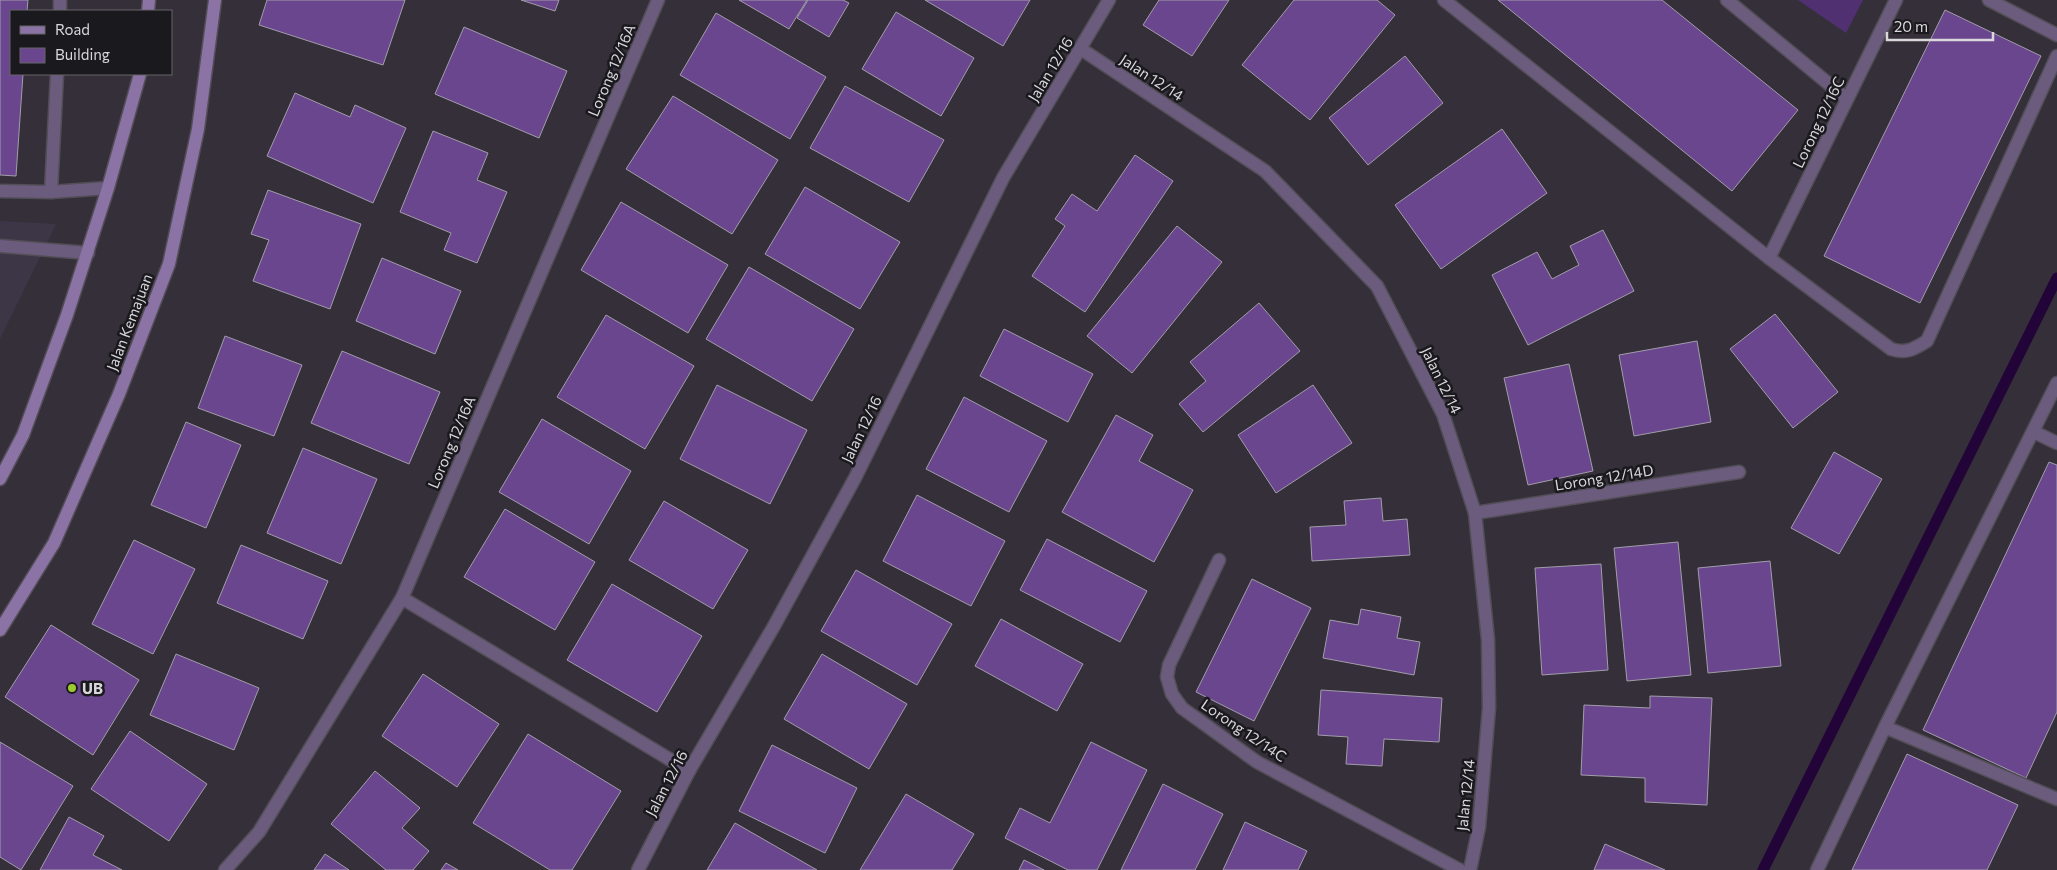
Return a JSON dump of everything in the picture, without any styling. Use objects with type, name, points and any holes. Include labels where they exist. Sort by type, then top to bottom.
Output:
[{"type":"main road","name":"Jalan Kemajuan","points":[[0,630],[54,543],[120,394],[169,264],[198,129],[215,0]]},
{"type":"main road","points":[[0,479],[23,435],[68,315],[108,188],[140,75]]},
{"type":"street","name":"Lorong 12/16A","points":[[225,870],[259,832],[402,598],[658,0]]},
{"type":"street","name":"Jalan 12/16","points":[[638,870],[689,771],[774,626],[855,478],[1003,178],[1109,0]]},
{"type":"street","points":[[1444,0],[1769,258],[1891,349],[1901,352],[1914,349],[1927,340],[2057,56]]},
{"type":"street","points":[[1727,0],[1847,99]]},
{"type":"street","name":"Lorong 12/16C","points":[[1769,258],[1896,0]]},
{"type":"street","points":[[1989,0],[2057,35]]},
{"type":"street","name":"Jalan 12/14","points":[[1081,49],[1265,171],[1376,286],[1443,414],[1475,513],[1488,640],[1489,708],[1479,827],[1470,870]]},
{"type":"street","points":[[52,192],[57,75]]},
{"type":"street","points":[[0,191],[52,192],[108,188]]},
{"type":"street","points":[[0,246],[88,254]]},
{"type":"street","points":[[1817,870],[1885,727],[2057,383]]},
{"type":"street","points":[[2034,432],[2057,443]]},
{"type":"street","name":"Lorong 12/14D","points":[[1475,513],[1739,472]]},
{"type":"street","name":"Lorong 12/14C","points":[[1219,560],[1170,665],[1167,677],[1172,694],[1182,708],[1257,762],[1460,870]]},
{"type":"street","points":[[402,598],[689,771]]},
{"type":"street","points":[[1885,727],[2057,799]]},
{"type":"shaded area","points":[[1798,0],[1863,0],[1846,33]]},
{"type":"shaded area","points":[[0,221],[56,224],[0,339]]},
{"type":"building","points":[[0,0],[28,0],[27,10],[10,10],[10,75],[23,75],[16,176],[0,175]]},
{"type":"building","points":[[267,0],[405,0],[383,65],[259,25]]},
{"type":"building","points":[[521,0],[559,0],[555,11]]},
{"type":"building","points":[[739,0],[807,0],[789,29]]},
{"type":"building","points":[[808,0],[843,0],[849,3],[829,37],[797,18]]},
{"type":"building","points":[[925,0],[1030,0],[1003,46]]},
{"type":"building","points":[[1159,0],[1229,0],[1192,56],[1143,25]]},
{"type":"building","points":[[1294,0],[1377,0],[1395,15],[1310,120],[1242,65]]},
{"type":"building","points":[[1498,0],[1662,0],[1798,110],[1732,191]]},
{"type":"building","points":[[1945,10],[2041,56],[1920,303],[1824,256]]},
{"type":"building","points":[[896,12],[974,58],[941,116],[862,69]]},
{"type":"building","points":[[716,13],[826,77],[790,139],[680,75]]},
{"type":"building","points":[[464,27],[567,71],[539,138],[435,94]]},
{"type":"building","points":[[1405,56],[1443,103],[1368,165],[1329,118]]},
{"type":"building","points":[[845,86],[944,140],[909,202],[810,148]]},
{"type":"building","points":[[295,93],[350,117],[355,105],[406,128],[373,203],[267,156]]},
{"type":"building","points":[[673,96],[778,160],[732,234],[626,169]]},
{"type":"building","points":[[1502,129],[1547,193],[1441,269],[1395,205]]},
{"type":"building","points":[[433,131],[488,153],[477,180],[507,192],[477,263],[444,250],[451,233],[400,212]]},
{"type":"building","points":[[1135,155],[1173,181],[1085,312],[1032,276],[1065,226],[1055,219],[1072,194],[1097,211]]},
{"type":"building","points":[[805,187],[900,242],[860,309],[765,254]]},
{"type":"building","points":[[268,190],[361,224],[330,309],[253,281],[269,240],[251,234]]},
{"type":"building","points":[[621,202],[728,265],[688,333],[581,270]]},
{"type":"building","points":[[1177,226],[1222,262],[1132,373],[1087,336]]},
{"type":"building","points":[[1603,230],[1634,291],[1528,345],[1492,275],[1537,252],[1552,279],[1579,265],[1570,246]]},
{"type":"building","points":[[382,258],[461,291],[435,354],[356,321]]},
{"type":"building","points":[[749,267],[854,329],[812,401],[706,339]]},
{"type":"building","points":[[1259,303],[1300,351],[1203,432],[1179,404],[1206,381],[1190,362]]},
{"type":"building","points":[[1775,314],[1838,392],[1793,428],[1730,349]]},
{"type":"building","points":[[606,315],[694,366],[645,449],[557,397]]},
{"type":"building","points":[[1004,329],[1093,374],[1068,422],[980,376]]},
{"type":"building","points":[[225,336],[302,365],[274,436],[198,408]]},
{"type":"building","points":[[1697,341],[1711,422],[1634,436],[1619,355]]},
{"type":"building","points":[[342,351],[440,392],[409,464],[311,423]]},
{"type":"building","points":[[1569,364],[1593,471],[1528,485],[1504,378]]},
{"type":"building","points":[[717,385],[807,430],[770,504],[680,459]]},
{"type":"building","points":[[1313,385],[1352,443],[1276,493],[1238,435]]},
{"type":"building","points":[[964,397],[1047,441],[1009,512],[926,469]]},
{"type":"building","points":[[1116,415],[1153,435],[1139,461],[1193,490],[1154,562],[1062,512]]},
{"type":"building","points":[[542,419],[631,471],[589,544],[499,492]]},
{"type":"building","points":[[186,422],[241,445],[206,528],[151,505]]},
{"type":"building","points":[[303,448],[377,479],[341,564],[267,533]]},
{"type":"building","points":[[1834,452],[1882,479],[1839,554],[1791,528]]},
{"type":"building","points":[[2049,462],[2057,465],[2057,712],[2026,778],[1923,730]]},
{"type":"building","points":[[917,495],[1005,541],[971,606],[883,561]]},
{"type":"building","points":[[1381,498],[1383,521],[1407,519],[1410,555],[1312,561],[1310,527],[1346,525],[1344,501]]},
{"type":"building","points":[[664,501],[748,550],[713,609],[629,560]]},
{"type":"building","points":[[505,509],[595,562],[555,630],[464,577]]},
{"type":"building","points":[[1047,539],[1147,591],[1120,642],[1020,590]]},
{"type":"building","points":[[134,540],[195,569],[153,654],[92,624]]},
{"type":"building","points":[[1678,542],[1691,675],[1627,681],[1614,548]]},
{"type":"building","points":[[241,545],[328,581],[303,639],[217,603]]},
{"type":"building","points":[[1770,561],[1781,666],[1708,673],[1698,568]]},
{"type":"building","points":[[1601,564],[1608,670],[1542,675],[1535,568]]},
{"type":"building","points":[[856,570],[952,624],[917,685],[821,631]]},
{"type":"building","points":[[1252,579],[1311,608],[1254,721],[1196,692]]},
{"type":"building","points":[[612,584],[702,636],[657,712],[567,660]]},
{"type":"building","points":[[1361,609],[1401,617],[1397,638],[1420,642],[1414,675],[1323,658],[1330,620],[1358,625]]},
{"type":"building","points":[[1001,619],[1083,664],[1057,711],[975,666]]},
{"type":"building","name":"UB","points":[[51,625],[139,680],[93,755],[5,697]]},
{"type":"building","points":[[176,654],[259,688],[234,750],[150,715]]},
{"type":"building","points":[[822,654],[907,704],[869,769],[784,719]]},
{"type":"building","points":[[423,674],[499,724],[457,787],[382,736]]},
{"type":"building","points":[[1321,690],[1442,698],[1439,742],[1384,739],[1382,766],[1346,764],[1348,737],[1318,735]]},
{"type":"building","points":[[1650,696],[1712,698],[1707,805],[1645,802],[1645,778],[1581,775],[1584,705],[1650,708]]},
{"type":"building","points":[[130,731],[207,784],[169,841],[91,789]]},
{"type":"building","points":[[528,734],[621,791],[572,870],[550,870],[473,823]]},
{"type":"building","points":[[0,742],[73,786],[21,870],[0,857]]},
{"type":"building","points":[[1091,742],[1147,770],[1097,870],[1068,870],[1005,838],[1020,808],[1050,823]]},
{"type":"building","points":[[772,745],[857,788],[825,853],[739,811]]},
{"type":"building","points":[[1907,754],[2018,805],[1987,870],[1852,870]]},
{"type":"building","points":[[375,771],[420,808],[402,828],[429,851],[413,870],[386,870],[331,824]]},
{"type":"building","points":[[1163,784],[1223,814],[1195,870],[1121,870]]},
{"type":"building","points":[[906,794],[974,834],[952,870],[860,870]]},
{"type":"building","points":[[69,817],[104,836],[93,855],[122,870],[40,870]]},
{"type":"building","points":[[1245,822],[1307,851],[1298,870],[1223,870]]},
{"type":"building","points":[[735,823],[817,870],[707,870]]},
{"type":"building","points":[[1605,844],[1665,870],[1594,870]]},
{"type":"building","points":[[325,854],[349,870],[314,870]]},
{"type":"building","points":[[1024,860],[1044,870],[1019,870]]},
{"type":"building","points":[[446,863],[458,870],[441,870]]},
{"type":"waterway","points":[[1763,870],[2057,278]]},
{"type":"place","name":"UB","points":[[72,688]]}]
